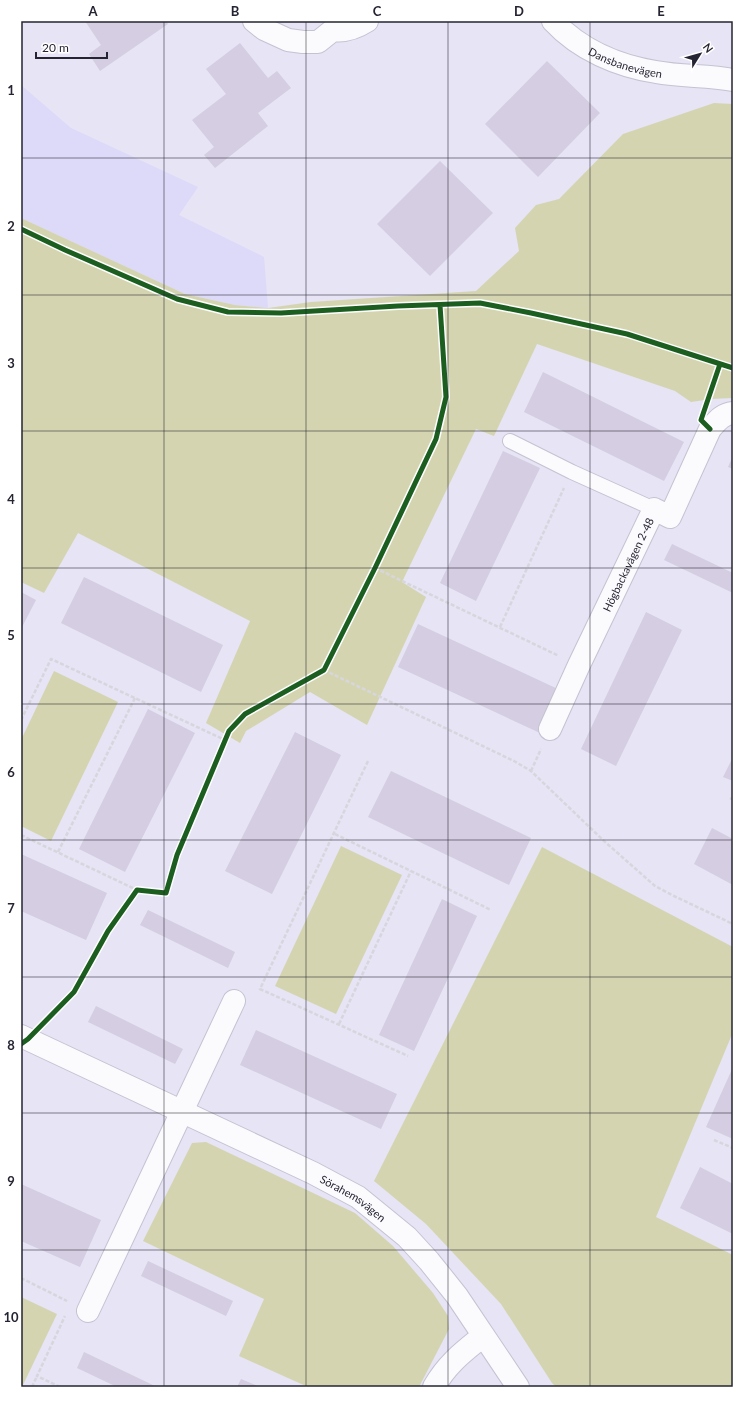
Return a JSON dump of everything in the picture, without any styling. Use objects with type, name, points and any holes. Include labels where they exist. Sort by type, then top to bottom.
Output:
[{"type":"street","points":[[254,21],[264,29],[288,40],[303,42],[318,42],[330,26],[344,31],[359,27],[367,21]]},
{"type":"street","name":"Dansbanevägen","points":[[553,21],[584,47],[612,61],[656,72],[717,77],[733,80]]},
{"type":"street","name":"Högbackavägen 2-48","points":[[550,728],[654,509],[670,517],[710,429],[718,419],[727,414],[733,413]]},
{"type":"street","points":[[76,1308],[182,1112],[234,1001]]},
{"type":"street","name":"Sörahemsvägen","points":[[21,1036],[314,1173],[358,1196],[407,1237],[429,1261],[457,1296],[518,1387]]},
{"type":"street","points":[[434,1387],[439,1378],[455,1358],[483,1336]]},
{"type":"lane","points":[[510,441],[572,472],[654,509]]},
{"type":"path","points":[[500,627],[572,472]]},
{"type":"path","points":[[372,575],[379,561]]},
{"type":"path","points":[[376,568],[579,665]]},
{"type":"path","points":[[21,720],[51,659],[226,738],[222,747]]},
{"type":"path","points":[[318,674],[324,670],[328,663]]},
{"type":"path","points":[[324,670],[514,761],[531,771],[604,841],[655,886],[733,924]]},
{"type":"path","points":[[58,852],[135,698]]},
{"type":"path","points":[[368,761],[335,834],[260,989],[408,1056]]},
{"type":"path","points":[[335,834],[491,910]]},
{"type":"path","points":[[21,835],[137,890],[144,890]]},
{"type":"path","points":[[339,1024],[411,871]]},
{"type":"path","points":[[132,896],[137,890]]},
{"type":"path","points":[[714,1140],[733,1148]]},
{"type":"path","points":[[21,1278],[76,1308],[32,1387]]},
{"type":"path","points":[[37,1376],[60,1387]]},
{"type":"shaded area","points":[[21,85],[71,128],[198,187],[179,215],[264,257],[268,308],[235,305],[185,294],[21,218]]},
{"type":"green space","points":[[714,103],[733,104],[733,398],[691,402],[675,391],[537,344],[494,436],[476,429],[402,582],[426,597],[367,725],[310,692],[246,731],[240,743],[206,723],[250,621],[78,533],[44,593],[21,582],[21,218],[185,294],[235,305],[268,308],[311,302],[476,291],[519,251],[515,228],[536,205],[559,199],[623,134]]},
{"type":"green space","points":[[54,671],[118,702],[51,841],[21,826],[21,740]]},
{"type":"green space","points":[[341,846],[402,875],[336,1014],[275,986]]},
{"type":"green space","points":[[542,847],[733,947],[733,1032],[656,1217],[733,1255],[733,1387],[556,1387],[501,1304],[426,1224],[374,1181]]},
{"type":"green space","points":[[206,1142],[355,1213],[393,1246],[433,1293],[448,1316],[449,1329],[419,1387],[308,1387],[239,1356],[264,1299],[143,1241],[192,1143]]},
{"type":"green space","points":[[21,1297],[57,1314],[22,1387],[21,1387]]},
{"type":"building","points":[[85,21],[166,21],[168,24],[100,71],[89,54],[101,45]]},
{"type":"building","points":[[240,43],[268,78],[277,71],[291,88],[258,113],[268,126],[215,168],[204,155],[214,147],[192,120],[226,94],[206,69]]},
{"type":"building","points":[[547,61],[600,113],[538,177],[485,124]]},
{"type":"building","points":[[440,161],[493,213],[430,276],[377,224]]},
{"type":"building","points":[[543,372],[684,442],[664,481],[524,412]]},
{"type":"building","points":[[503,451],[540,468],[476,601],[440,583]]},
{"type":"building","points":[[733,456],[733,469],[728,467]]},
{"type":"building","points":[[672,544],[733,573],[733,593],[664,560]]},
{"type":"building","points":[[84,577],[223,645],[201,692],[61,623]]},
{"type":"building","points":[[21,592],[36,600],[21,629]]},
{"type":"building","points":[[646,612],[682,630],[616,766],[581,749]]},
{"type":"building","points":[[418,624],[560,690],[540,733],[398,667]]},
{"type":"building","points":[[148,709],[195,733],[125,872],[79,849]]},
{"type":"building","points":[[295,732],[341,755],[272,894],[225,871]]},
{"type":"building","points":[[733,757],[733,781],[723,777]]},
{"type":"building","points":[[391,771],[531,838],[509,885],[368,817]]},
{"type":"building","points":[[712,828],[733,839],[733,885],[694,864]]},
{"type":"building","points":[[21,854],[107,893],[86,940],[21,911]]},
{"type":"building","points":[[442,899],[477,916],[414,1051],[379,1035]]},
{"type":"building","points":[[148,910],[235,952],[228,968],[140,925]]},
{"type":"building","points":[[96,1006],[183,1049],[175,1064],[88,1022]]},
{"type":"building","points":[[256,1030],[397,1094],[381,1129],[240,1065]]},
{"type":"building","points":[[733,1067],[733,1139],[706,1127]]},
{"type":"building","points":[[700,1167],[733,1184],[733,1234],[680,1208]]},
{"type":"building","points":[[21,1184],[101,1220],[80,1267],[21,1241]]},
{"type":"building","points":[[148,1261],[233,1301],[226,1316],[141,1276]]},
{"type":"building","points":[[84,1352],[157,1387],[117,1387],[77,1368]]},
{"type":"building","points":[[241,1379],[260,1387],[237,1387]]},
{"type":"cycle path","points":[[21,229],[177,299],[228,312],[281,313],[480,303],[627,334],[733,368]]},
{"type":"cycle path","points":[[21,1044],[28,1039],[74,992],[108,931],[137,890],[166,893],[177,855],[229,731],[245,714],[324,670],[375,568],[436,439],[446,397],[440,305]]},
{"type":"cycle path","points":[[710,429],[701,420],[720,364]]}]
